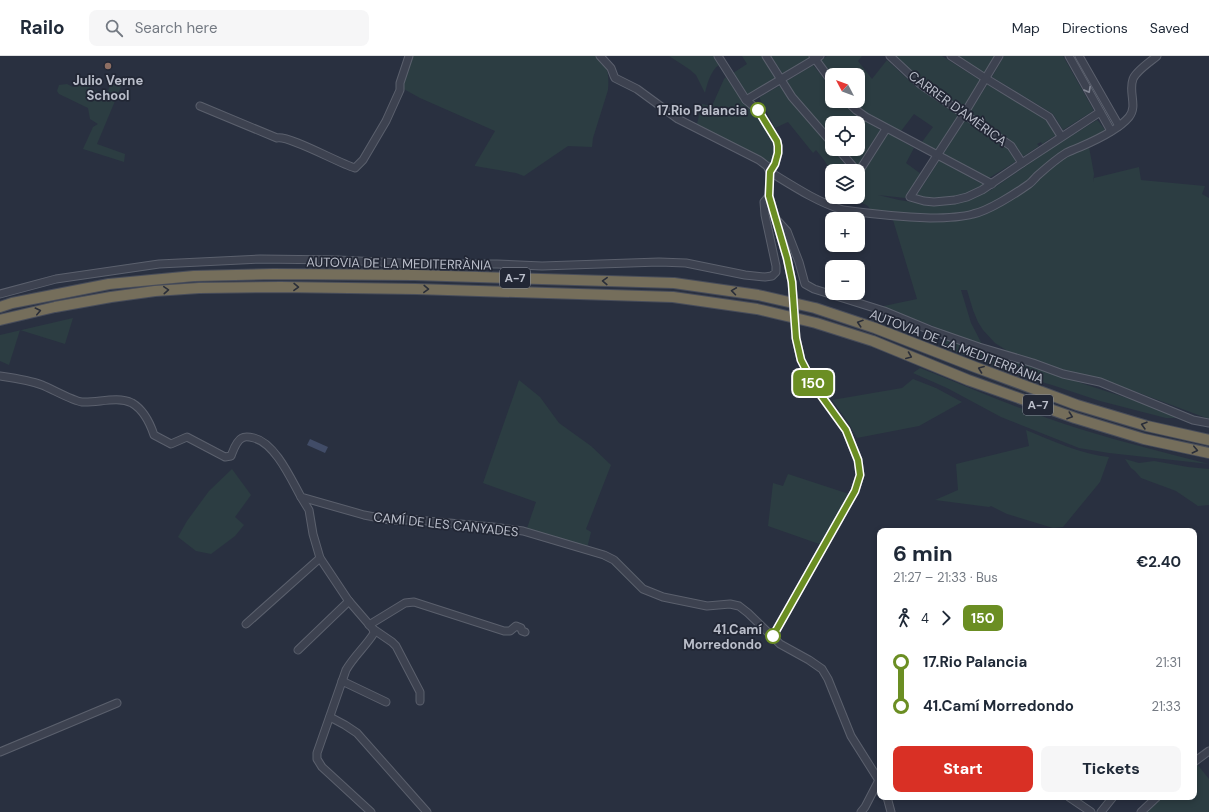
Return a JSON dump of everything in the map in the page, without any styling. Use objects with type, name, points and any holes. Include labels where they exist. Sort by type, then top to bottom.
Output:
[{"type":"highway","name":"AUTOVIA DE LA MEDITERRÀNIA","points":[[0,307],[12,303],[109,284],[194,276],[273,274],[414,275],[674,283],[758,295],[815,308],[875,328],[1077,405],[1147,426],[1209,440]]},
{"type":"highway","name":"AUTOVIA DE LA MEDITERRÀNIA","points":[[0,320],[55,307],[111,297],[155,291],[198,288],[281,286],[416,288],[673,297],[757,309],[816,323],[872,341],[968,380],[1075,418],[1144,439],[1209,453]]},
{"type":"street","points":[[200,106],[277,138],[286,138],[355,168],[363,160],[386,121],[400,90],[400,83],[409,56]]},
{"type":"street","points":[[600,56],[606,61],[616,78],[637,89],[678,119],[695,126],[760,160],[767,166],[770,172],[769,196],[787,258],[792,282],[796,338],[801,360],[815,387],[846,430],[858,460],[860,475],[855,491],[773,636]]},
{"type":"street","points":[[718,56],[746,100],[758,110],[777,141],[778,153],[775,164],[770,172]]},
{"type":"street","points":[[766,56],[792,97],[825,135]]},
{"type":"street","name":"CARRER D'AMÈRICA","points":[[890,56],[920,84],[1011,146],[1022,162]]},
{"type":"street","points":[[951,56],[1049,117],[1061,136]]},
{"type":"street","points":[[999,56],[964,114],[910,197],[934,202],[967,197],[992,184],[1022,162],[1100,112]]},
{"type":"street","points":[[1069,56],[1111,131]]},
{"type":"street","points":[[1079,56],[1119,126]]},
{"type":"street","points":[[770,172],[808,195],[842,210],[891,216],[935,218],[959,217],[974,214],[992,207],[1030,184],[1047,167],[1066,153],[1081,147],[1119,126],[1130,116],[1133,110],[1132,84],[1135,75],[1157,56]]},
{"type":"street","points":[[746,100],[816,57],[825,71]]},
{"type":"street","points":[[854,108],[886,129],[992,184]]},
{"type":"street","points":[[863,164],[886,129]]},
{"type":"street","points":[[844,156],[851,164]]},
{"type":"street","points":[[0,294],[56,279],[159,264],[260,259],[542,266],[659,262],[686,263],[745,275],[764,277],[772,276],[776,272],[776,266],[765,215],[764,202],[769,196]]},
{"type":"street","points":[[776,219],[788,231],[805,284],[814,289],[884,311],[930,330],[979,347],[1033,363],[1063,374],[1100,382],[1189,418],[1209,423]]},
{"type":"street","points":[[0,376],[41,385],[81,402],[119,400],[130,402],[143,412],[150,423],[154,435],[171,444],[187,437],[225,457],[231,456],[241,438],[249,437],[259,439],[274,453],[309,510],[313,534],[320,558],[349,601],[371,627],[374,633],[349,665],[317,753],[317,759],[322,767],[371,812]]},
{"type":"street","name":"CAMÍ DE LES CANYADES","points":[[301,498],[364,515],[390,520],[416,520],[523,531],[604,555],[614,560],[642,590],[663,597],[707,606],[730,604],[739,606],[780,644],[822,668],[828,679],[851,736],[877,778]]},
{"type":"street","points":[[246,624],[320,558]]},
{"type":"street","points":[[298,650],[349,601]]},
{"type":"street","points":[[371,627],[405,603],[414,602],[504,631],[510,631],[516,626],[521,628],[522,632],[525,632]]},
{"type":"street","points":[[371,627],[396,646],[420,692],[420,701]]},
{"type":"street","points":[[342,682],[386,702]]},
{"type":"street","points":[[0,752],[118,703]]},
{"type":"street","points":[[330,717],[357,733],[427,812]]},
{"type":"street","points":[[1197,760],[1209,751]]},
{"type":"street","points":[[861,812],[877,785]]},
{"type":"street","points":[[888,800],[891,812]]},
{"type":"street","points":[[1073,800],[1091,812]]},
{"type":"street","points":[[1101,812],[1111,800]]},
{"type":"street","points":[[1141,812],[1154,800]]},
{"type":"shaded area","points":[[410,56],[596,56],[604,62],[606,66],[608,75],[608,90],[593,138],[592,147],[568,146],[524,176],[516,173],[475,166],[495,131],[420,98],[402,88]]},
{"type":"shaded area","points":[[669,56],[714,56],[719,65],[716,67],[708,82],[705,93],[696,75]]},
{"type":"shaded area","points":[[742,56],[761,56],[775,78],[747,94],[733,73],[747,64]]},
{"type":"shaded area","points":[[771,56],[808,56],[810,58],[782,73]]},
{"type":"shaded area","points":[[827,56],[862,56],[858,61],[863,68],[826,68],[821,60]]},
{"type":"shaded area","points":[[895,56],[942,56],[980,80],[963,108],[921,80]]},
{"type":"shaded area","points":[[957,56],[995,56],[984,73]]},
{"type":"shaded area","points":[[1004,56],[1063,56],[1093,111],[1063,130],[1053,114],[992,77]]},
{"type":"shaded area","points":[[887,60],[915,86],[958,116],[934,150],[922,142],[933,127],[914,114],[901,131],[860,108],[865,108],[865,70],[872,79]]},
{"type":"shaded area","points":[[813,65],[825,80],[825,108],[849,108],[859,116],[825,116],[825,129],[796,96],[787,81]]},
{"type":"shaded area","points":[[726,77],[745,104],[761,119],[774,143],[776,150],[774,162],[771,163],[697,124],[702,104],[712,106]]},
{"type":"shaded area","points":[[113,78],[123,82],[97,144],[125,154],[124,162],[83,149],[93,127],[98,124],[90,119],[88,108],[59,94],[57,91],[59,85],[67,84],[73,87],[84,84],[106,96]]},
{"type":"shaded area","points":[[987,85],[1047,120],[1056,135],[1042,144],[1041,142],[1037,144],[1039,146],[1024,156],[1022,155],[1014,144],[969,113]]},
{"type":"shaded area","points":[[779,86],[781,87],[797,109],[825,141],[825,156],[838,156],[845,164],[827,164],[816,150],[813,153],[788,122],[775,128],[760,97]]},
{"type":"shaded area","points":[[865,120],[880,130],[865,155]]},
{"type":"shaded area","points":[[966,120],[1007,148],[1015,159],[1015,162],[989,178],[944,154]]},
{"type":"shaded area","points":[[1097,120],[1105,130],[1003,197],[973,211],[933,216],[871,210],[864,204],[865,170],[888,133],[914,148],[906,163],[921,174],[905,198],[878,195],[924,204],[967,200],[991,190],[1052,148]]},
{"type":"shaded area","points":[[1089,147],[1094,174],[1093,182],[1094,178],[1139,167],[1141,180],[1205,186],[1202,194],[1209,198],[1209,419],[1115,384],[1067,371],[1009,352],[995,343],[983,330],[973,310],[967,290],[961,290],[971,323],[983,346],[934,329],[933,326],[879,307],[917,299],[893,220],[916,221],[971,217],[1044,173],[1064,157]]},
{"type":"shaded area","points":[[849,156],[864,156],[859,164],[856,164]]},
{"type":"shaded area","points":[[939,161],[984,185],[970,194],[936,200],[916,196]]},
{"type":"shaded area","points":[[73,318],[65,344],[21,330]]},
{"type":"shaded area","points":[[20,330],[9,365],[0,361],[0,335]]},
{"type":"shaded area","points":[[947,336],[1084,384],[1189,418],[1166,418],[1100,401],[1011,373],[940,346]]},
{"type":"shaded area","points":[[920,368],[1019,408],[1080,429],[1209,464],[1109,453],[1079,448],[1001,417],[947,388],[913,373]]},
{"type":"shaded area","points":[[913,379],[936,388],[962,402],[919,426],[857,438],[848,422],[832,400],[902,388]]},
{"type":"shaded area","points":[[519,380],[540,397],[559,423],[591,446],[611,465],[586,529],[591,532],[587,548],[526,531],[536,502],[483,483]]},
{"type":"shaded area","points":[[1026,430],[1077,450],[1109,457],[1100,482],[1063,527],[1053,528],[1007,514],[991,506],[989,507],[935,500],[958,490],[956,464],[1029,446]]},
{"type":"shaded area","points":[[1125,459],[1139,463],[1154,461],[1209,469],[1209,505],[1198,506],[1176,491],[1141,478],[1131,468]]},
{"type":"shaded area","points":[[232,469],[251,495],[235,517],[244,525],[235,536],[211,554],[196,551],[178,537],[187,521],[209,491]]},
{"type":"shaded area","points":[[788,474],[849,494],[822,545],[768,526],[773,483],[783,486]]},
{"type":"shaded area","points":[[1197,764],[1209,779],[1209,812],[1145,812],[1157,800],[1197,800]]},
{"type":"water","points":[[310,439],[328,447],[325,453],[307,445]]},
{"type":"bus line","name":"150","points":[[758,110],[777,141],[778,146],[775,164],[770,172],[769,196],[783,242],[792,282],[796,338],[801,360],[815,387],[846,430],[858,460],[860,475],[855,491],[773,636]]},
{"type":"place","name":"Julio Verne School","points":[[108,66]]},
{"type":"place","name":"17.Rio Palancia","points":[[758,110]]},
{"type":"place","name":"41.Camí Morredondo","points":[[773,636]]}]
